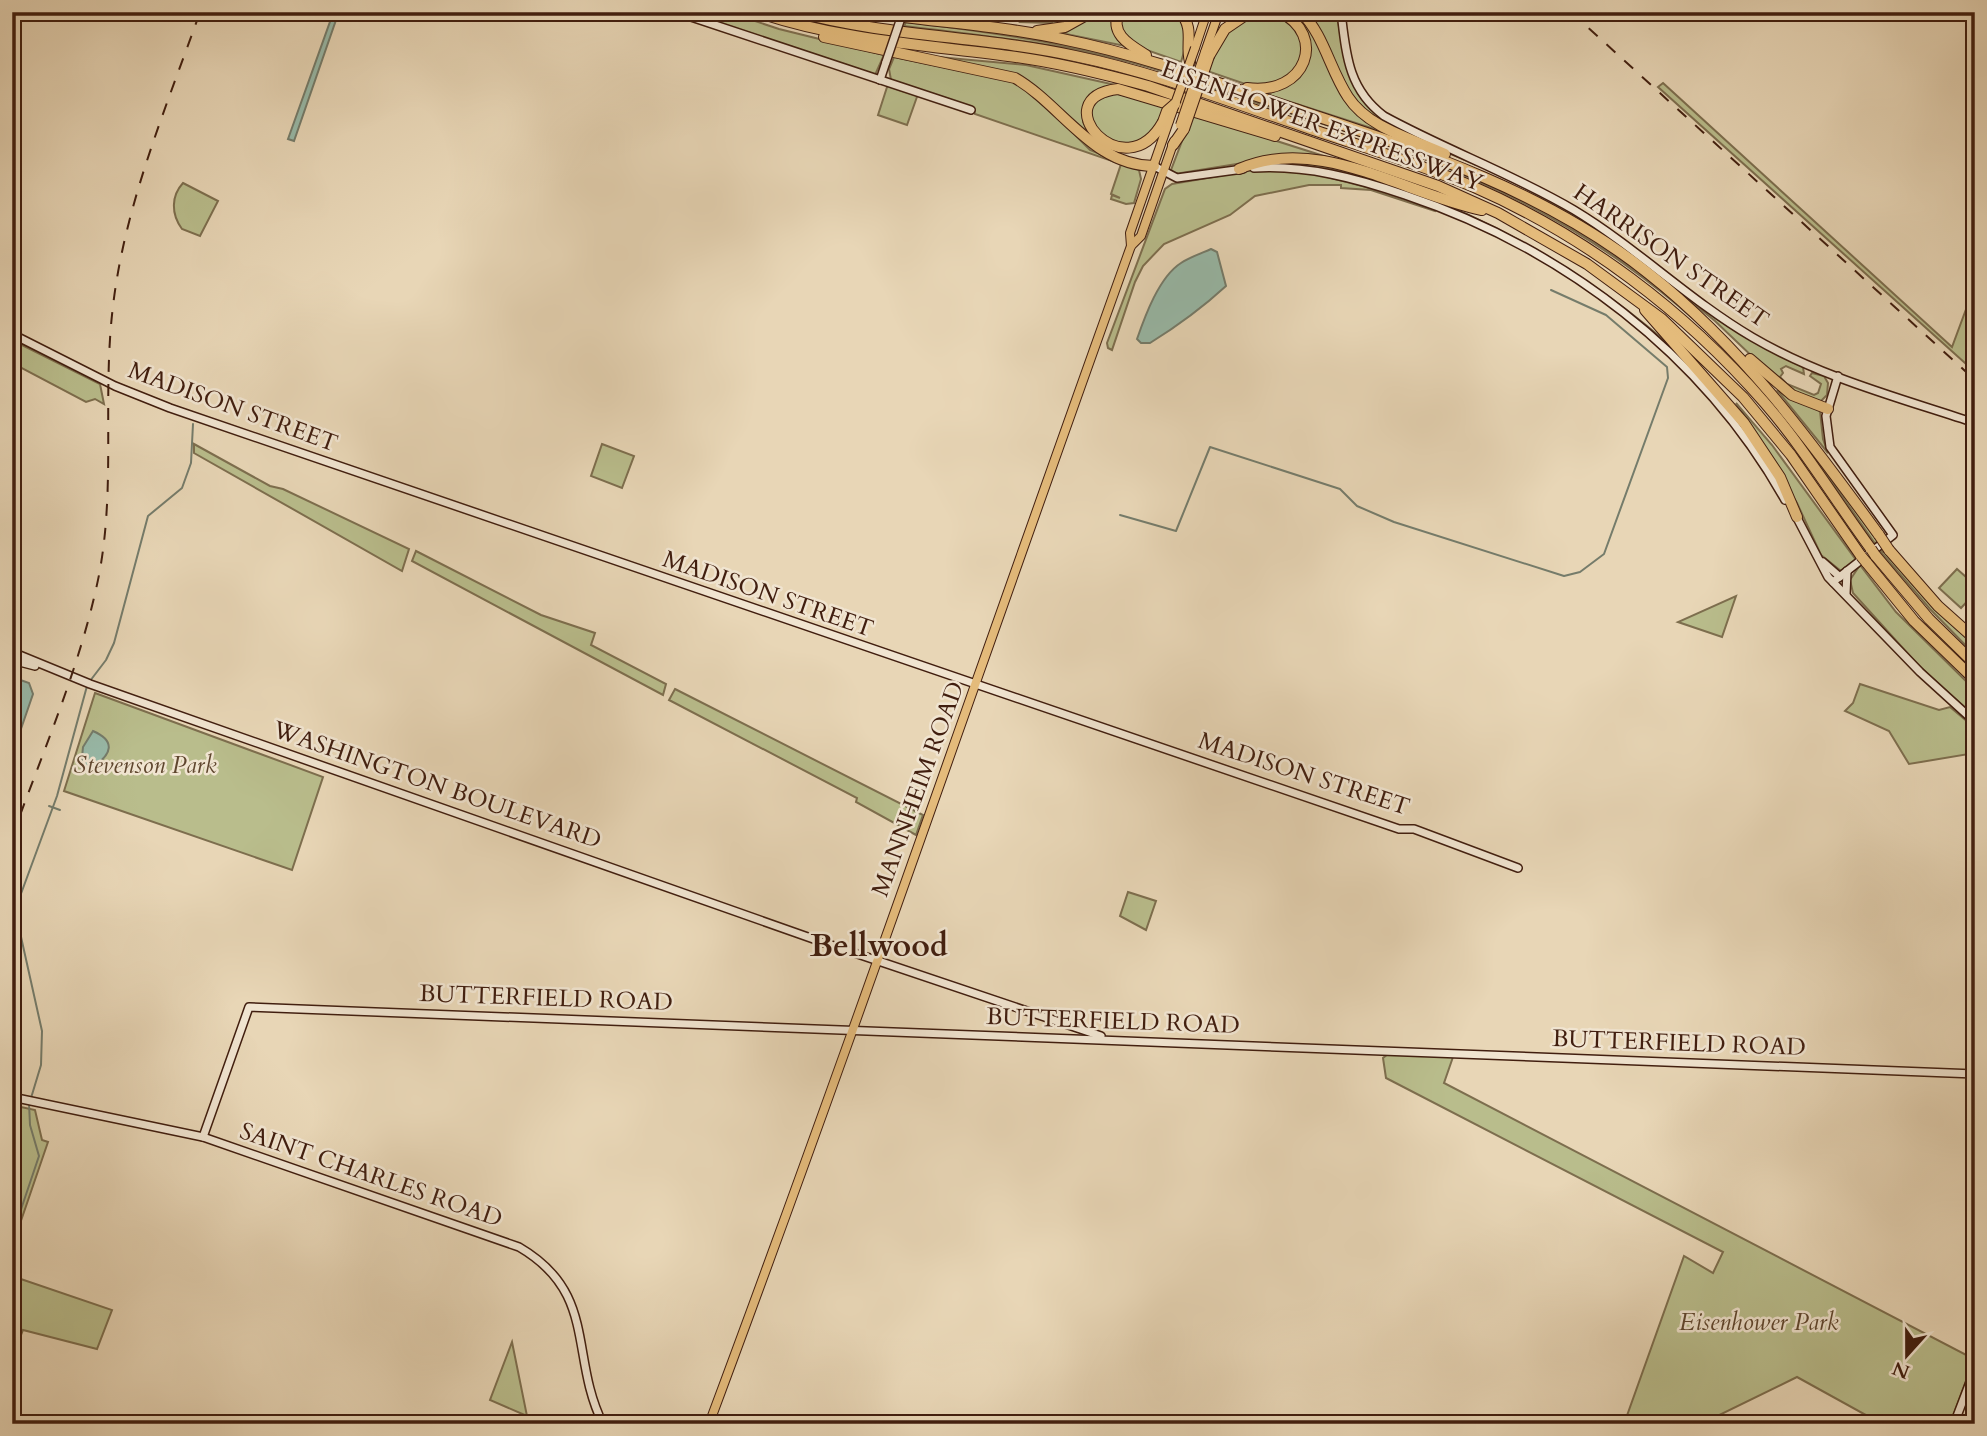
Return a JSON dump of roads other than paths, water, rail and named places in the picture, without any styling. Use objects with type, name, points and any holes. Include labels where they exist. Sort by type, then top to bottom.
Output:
[{"type":"highway","name":"EISENHOWER EXPRESSWAY","points":[[757,12],[806,27],[890,43],[1017,57],[1081,68],[1148,86],[1438,186],[1499,213],[1559,246],[1639,301],[1702,356],[1762,419],[1864,559],[1914,621],[1975,680]]},
{"type":"highway","name":"EISENHOWER EXPRESSWAY","points":[[797,12],[887,32],[1002,44],[1104,62],[1416,164],[1503,201],[1557,230],[1618,270],[1710,345],[1747,383],[1796,441],[1873,552],[1920,609],[1975,664]]},
{"type":"highway","points":[[867,12],[1027,32],[1155,61],[1416,149],[1488,178],[1569,219],[1612,246],[1685,304],[1746,363],[1780,401],[1889,550],[1922,588],[1975,639]]},
{"type":"highway","points":[[1027,32],[1061,29],[1092,12]]},
{"type":"highway","points":[[1119,12],[1116,22],[1122,38],[1155,61]]},
{"type":"highway","points":[[1180,12],[1190,32],[1190,62]]},
{"type":"highway","points":[[1173,145],[1182,127],[1207,54],[1225,29],[1250,12]]},
{"type":"highway","points":[[1233,88],[1278,88],[1291,81],[1299,71],[1304,54],[1302,35],[1292,19],[1280,12]]},
{"type":"highway","points":[[1301,12],[1316,32],[1349,99],[1363,114],[1474,167],[1488,178]]},
{"type":"highway","points":[[806,27],[824,37],[849,44],[1015,78],[1042,96],[1096,147],[1159,168]]},
{"type":"highway","points":[[1175,104],[1167,111],[1166,121],[1143,144],[1125,148],[1106,143],[1093,131],[1086,116],[1086,108],[1100,93],[1118,89],[1313,148],[1333,150]]},
{"type":"highway","points":[[1239,169],[1283,159],[1322,160],[1471,208],[1499,213]]},
{"type":"highway","points":[[1639,301],[1652,320],[1710,380],[1752,433],[1780,477],[1797,516]]},
{"type":"highway","points":[[1685,304],[1696,308],[1784,390],[1801,400],[1828,409]]},
{"type":"main road","points":[[676,12],[971,110]]},
{"type":"main road","points":[[880,80],[903,12]]},
{"type":"main road","points":[[1192,48],[1207,12]]},
{"type":"main road","points":[[1207,54],[1219,12]]},
{"type":"main road","name":"HARRISON STREET","points":[[1341,12],[1346,60],[1352,78],[1367,102],[1384,116],[1574,210],[1631,247],[1741,330],[1793,358],[1975,423]]},
{"type":"main road","points":[[1175,104],[1190,62]]},
{"type":"main road","name":"MANNHEIM ROAD","points":[[1159,168],[1166,121]]},
{"type":"main road","name":"MANNHEIM ROAD","points":[[709,1424],[976,686],[1131,246],[1130,233],[1159,168],[1173,145]]},
{"type":"main road","points":[[1159,168],[1177,178],[1239,169],[1306,169],[1388,189],[1471,220],[1564,271],[1635,321],[1693,374],[1748,442],[1797,516],[1809,541],[1846,594],[1920,672],[1975,722]]},
{"type":"main road","name":"MADISON STREET","points":[[12,334],[158,404],[976,686],[1390,826],[1414,830],[1518,868]]},
{"type":"main road","points":[[1836,579],[1893,535],[1830,447],[1826,432],[1828,409],[1838,376]]},
{"type":"main road","points":[[1846,594],[1847,571]]},
{"type":"main road","name":"WASHINGTON BOULEVARD","points":[[12,652],[86,683],[1108,1039]]},
{"type":"main road","name":"WASHINGTON BOULEVARD","points":[[12,660],[52,670]]},
{"type":"main road","name":"BUTTERFIELD ROAD","points":[[203,1137],[249,1007],[1975,1073]]},
{"type":"main road","name":"SAINT CHARLES ROAD","points":[[12,1097],[203,1137],[504,1241],[530,1254],[552,1273],[572,1302],[594,1402],[603,1424]]},
{"type":"main road","points":[[1954,1424],[1975,1369]]},
{"type":"waterway","points":[[1120,515],[1176,531],[1210,447],[1340,489],[1357,506],[1394,522],[1564,576],[1580,572],[1604,554],[1668,378],[1667,367],[1606,315],[1551,290]]},
{"type":"waterway","points":[[90,681],[106,660],[114,643],[148,516],[182,488],[191,463],[193,424]]},
{"type":"waterway","points":[[31,1098],[41,1065],[42,1031],[15,910],[57,796],[87,686]]},
{"type":"waterway","points":[[49,806],[60,810]]},
{"type":"waterway","points":[[12,1236],[39,1156],[30,1125],[29,1103]]},
{"type":"railway","points":[[12,837],[82,642],[99,575],[107,508],[110,340],[119,268],[148,157],[200,12]]},
{"type":"railway","points":[[1571,12],[1975,380]]},
{"type":"district","name":"Bellwood","points":[[879,946]]},
{"type":"park label","name":"Stevenson Park","points":[[145,765]]},
{"type":"park label","name":"Eisenhower Park","points":[[1759,1322]]}]
